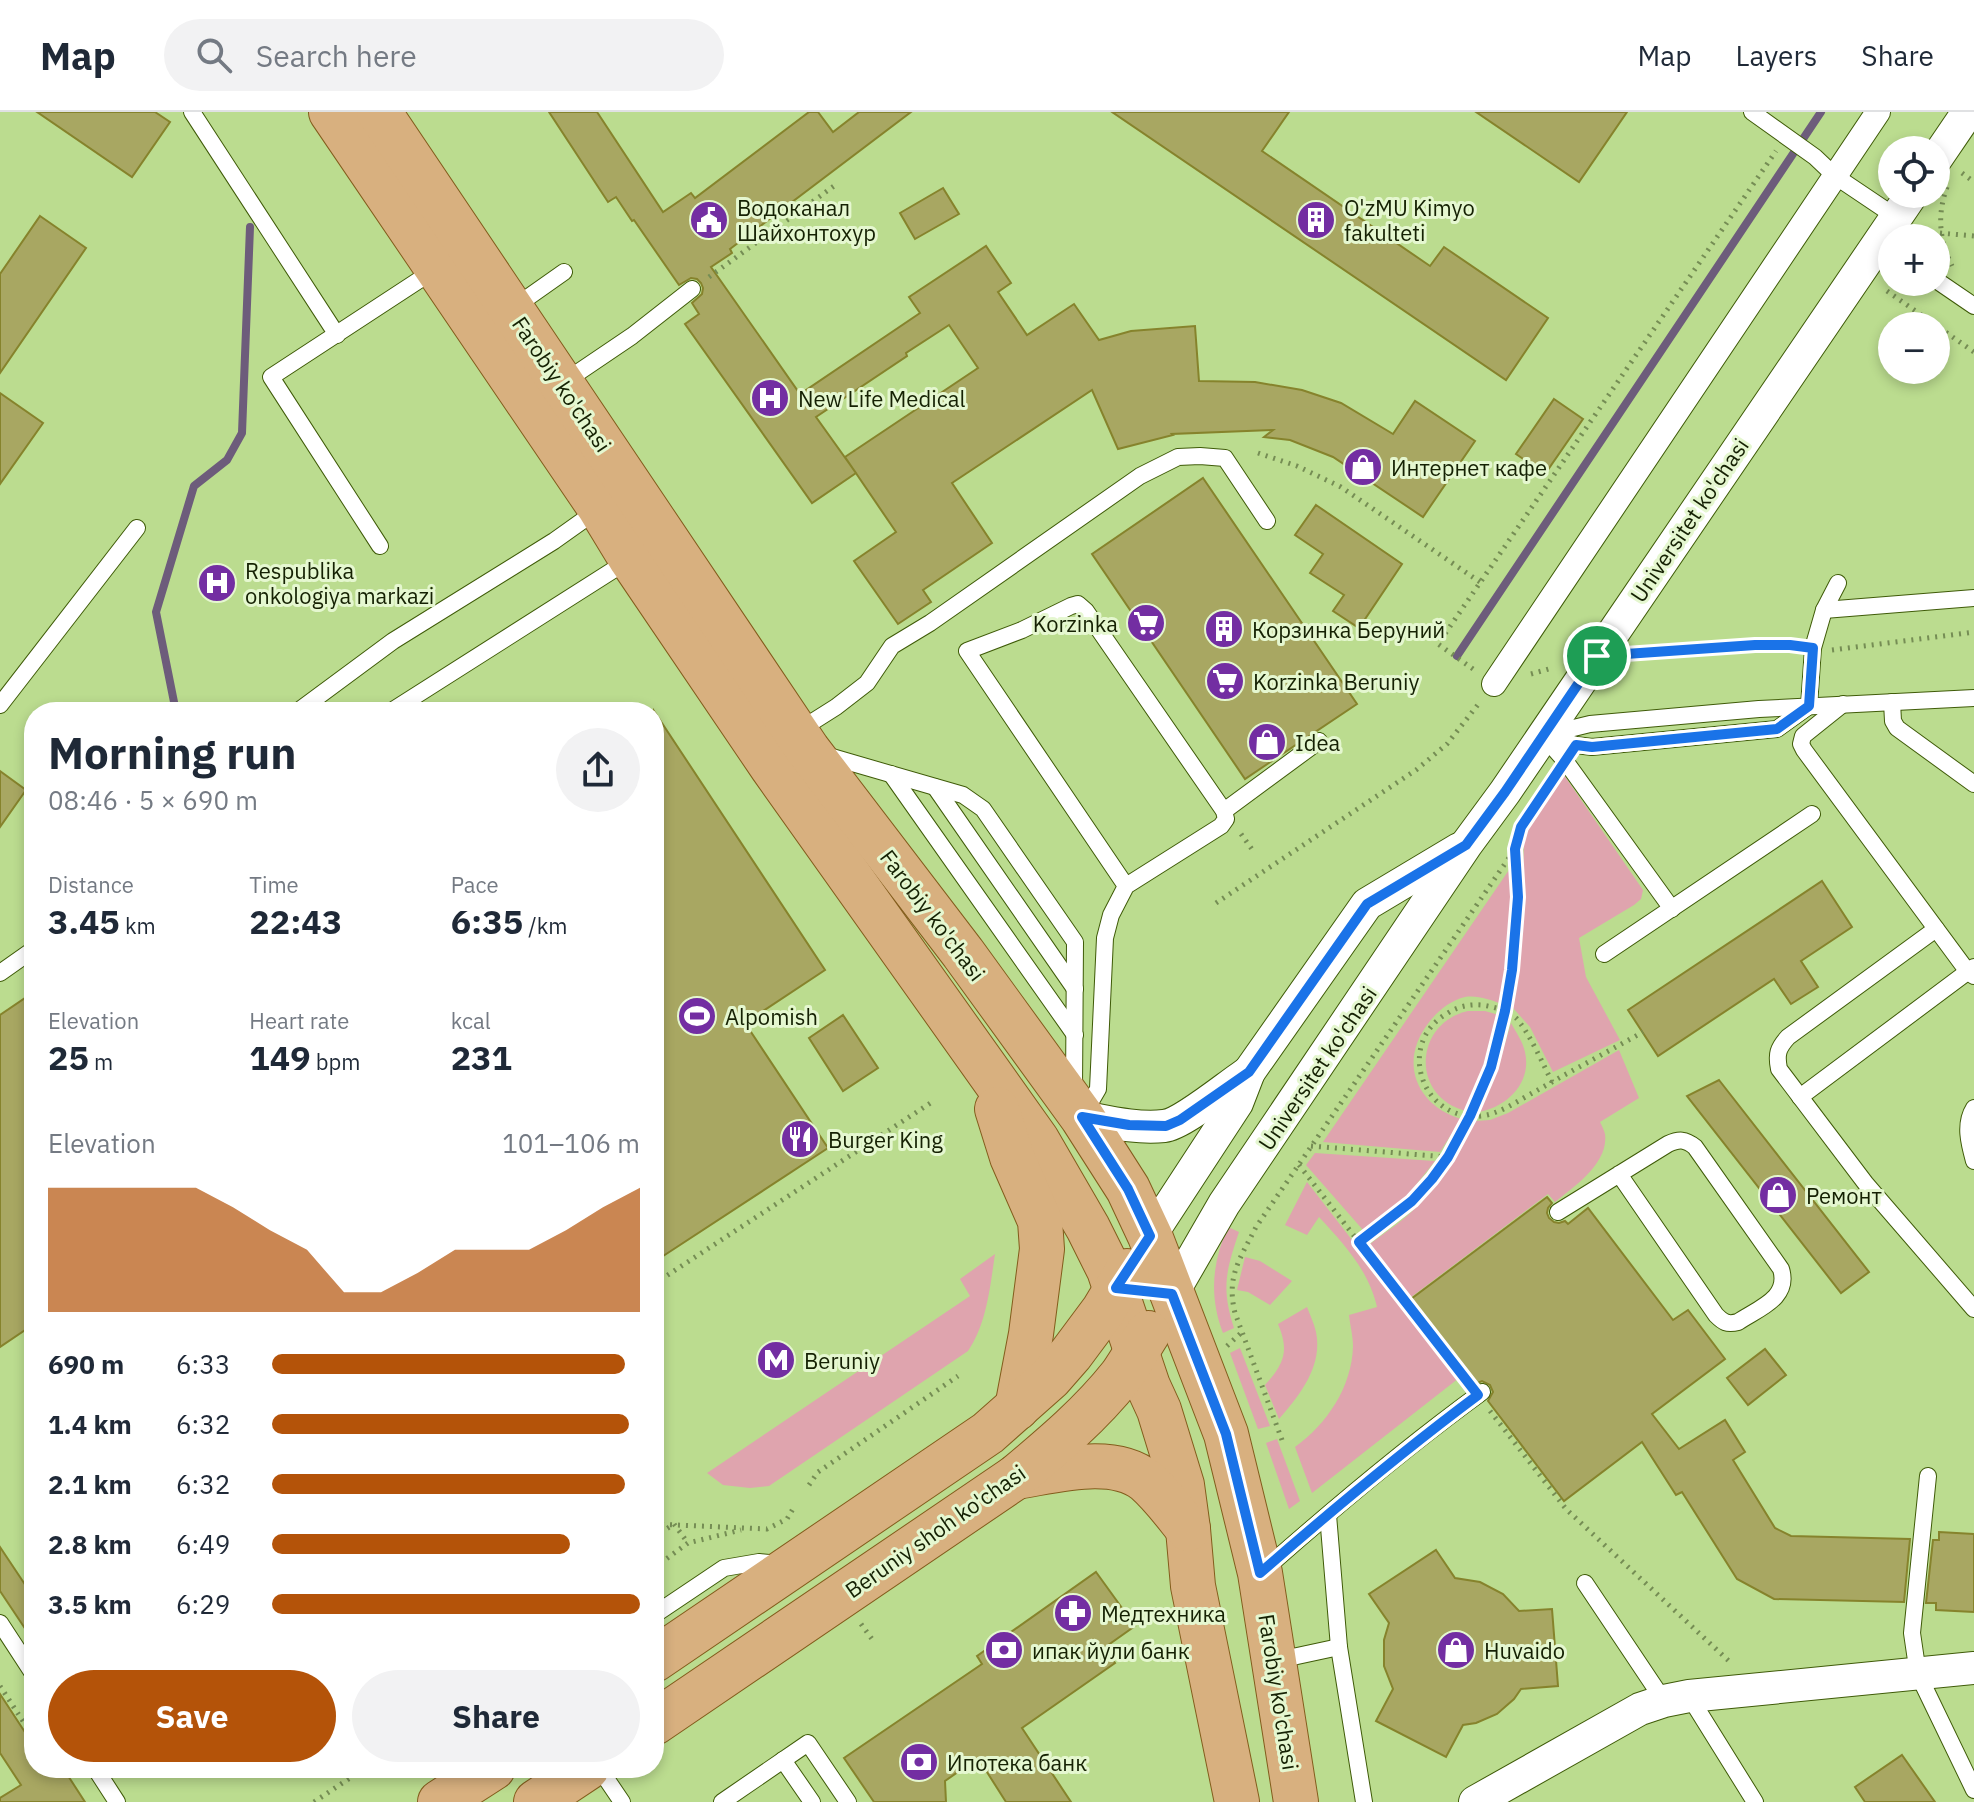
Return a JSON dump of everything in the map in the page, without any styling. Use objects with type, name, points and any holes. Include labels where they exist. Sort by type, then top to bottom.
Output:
[{"type":"main road","name":"Farobiy ko'chasi","points":[[331,112],[437,268],[615,498],[648,549],[772,767],[1037,1140],[1088,1228],[1116,1288],[1182,1485],[1193,1586],[1237,1802]]},
{"type":"main road","name":"Farobiy ko'chasi","points":[[379,112],[561,384],[615,498]]},
{"type":"main road","name":"Farobiy ko'chasi","points":[[648,549],[802,741],[963,953],[1082,1117],[1128,1189],[1150,1236],[1226,1434],[1260,1573],[1296,1802]]},
{"type":"main road","points":[[983,1065],[1012,1157],[1040,1221],[1042,1249],[1017,1408]]},
{"type":"main road","points":[[664,1653],[988,1433],[1050,1378],[1071,1354],[1103,1311],[1150,1236]]},
{"type":"main road","points":[[1116,1288],[1172,1294]]},
{"type":"main road","name":"Beruniy shoh ko'chasi","points":[[664,1716],[1016,1477],[1053,1446],[1123,1374],[1172,1294]]},
{"type":"main road","points":[[1016,1477],[1087,1466],[1125,1469],[1144,1480],[1188,1529]]},
{"type":"main road","points":[[440,1802],[477,1778]]},
{"type":"main road","points":[[536,1802],[572,1778]]},
{"type":"street","points":[[1494,684],[1878,112]]},
{"type":"street","points":[[1950,155],[1968,112]]},
{"type":"street","name":"Universitet ko'chasi","points":[[1172,1294],[1224,1204],[1466,845],[1878,251]]},
{"type":"street","name":"Universitet ko'chasi","points":[[1150,1236],[1237,1103],[1249,1072],[1367,904],[1466,845]]},
{"type":"street","points":[[1082,1117],[1129,1125],[1166,1126],[1180,1120],[1249,1072]]},
{"type":"street","points":[[1475,1802],[1640,1709],[1677,1698],[1974,1668]]},
{"type":"lane","points":[[192,112],[337,335]]},
{"type":"lane","points":[[1752,112],[1815,157],[1893,224]]},
{"type":"lane","points":[[380,546],[271,377],[437,268]]},
{"type":"lane","points":[[512,309],[564,272]]},
{"type":"lane","points":[[561,384],[624,343],[692,289]]},
{"type":"lane","points":[[1950,290],[1974,306]]},
{"type":"lane","points":[[1082,1117],[1073,1084],[1076,949],[1072,934],[983,809],[963,795],[891,774],[802,741],[836,707],[867,683],[892,646],[930,623],[1140,476],[1178,457],[1225,458],[1267,521]]},
{"type":"lane","points":[[311,702],[393,641],[554,541],[615,498]]},
{"type":"lane","points":[[0,705],[137,528]]},
{"type":"lane","points":[[406,702],[648,549]]},
{"type":"lane","points":[[1809,706],[1813,648],[1824,610],[1838,583]]},
{"type":"lane","points":[[1824,610],[1974,598]]},
{"type":"lane","points":[[1082,1117],[1098,1089],[1105,938],[1111,915],[1126,886],[1221,826],[1226,819],[1224,811],[1086,611],[1078,604],[967,651],[1126,886]]},
{"type":"lane","points":[[1543,735],[1592,747],[1777,729],[1809,706],[1974,698]]},
{"type":"lane","points":[[1892,702],[1893,721],[1897,728],[1974,784]]},
{"type":"lane","points":[[1800,1097],[1972,972],[1936,929],[1801,744],[1803,736],[1843,704]]},
{"type":"lane","points":[[1543,735],[1672,909]]},
{"type":"lane","points":[[1224,811],[1319,741]]},
{"type":"lane","points":[[891,774],[1075,1035]]},
{"type":"lane","points":[[935,787],[1075,989]]},
{"type":"lane","points":[[1604,954],[1812,814]]},
{"type":"lane","points":[[1936,929],[1788,1037],[1778,1048],[1776,1057],[1779,1069],[1866,1184],[1974,1309]]},
{"type":"lane","points":[[0,973],[24,956]]},
{"type":"lane","points":[[1974,1108],[1968,1127],[1974,1161]]},
{"type":"lane","points":[[1558,1212],[1619,1174],[1676,1140],[1689,1142],[1781,1269],[1783,1287],[1777,1296],[1738,1322],[1723,1322],[1619,1174]]},
{"type":"lane","points":[[1260,1573],[1428,1433],[1480,1394]]},
{"type":"lane","points":[[1928,1476],[1912,1633],[1918,1674],[1974,1790]]},
{"type":"lane","points":[[1328,1515],[1339,1647],[1364,1802]]},
{"type":"lane","points":[[664,1608],[724,1568],[759,1562],[792,1565]]},
{"type":"lane","points":[[1585,1583],[1755,1802]]},
{"type":"lane","points":[[0,1623],[24,1660]]},
{"type":"lane","points":[[1274,1661],[1339,1647]]},
{"type":"lane","points":[[722,1802],[808,1743],[848,1802]]},
{"type":"lane","points":[[783,1760],[812,1802]]},
{"type":"lane","points":[[101,1778],[117,1802]]},
{"type":"lane","points":[[606,1778],[622,1802]]},
{"type":"path","points":[[1494,684],[1438,644],[1790,138]]},
{"type":"path","points":[[692,289],[834,186]]},
{"type":"path","points":[[1950,234],[1974,236]]},
{"type":"path","points":[[1950,262],[1954,270]]},
{"type":"path","points":[[1894,296],[1974,352]]},
{"type":"path","points":[[1258,453],[1297,466],[1341,487],[1480,582]]},
{"type":"path","points":[[1216,903],[1416,770],[1447,744],[1494,684],[1597,656],[1755,645],[1835,650],[1974,632]]},
{"type":"path","points":[[1629,666],[1637,654]]},
{"type":"path","points":[[1359,1242],[1412,1201],[1432,1179],[1470,1116],[1491,1067],[1512,970],[1518,897],[1515,849],[1521,827],[1566,762]]},
{"type":"path","points":[[1282,1440],[1232,1299],[1235,1269],[1256,1227],[1515,849]]},
{"type":"path","points":[[1552,1082],[1518,1020],[1505,1011],[1473,1004],[1456,1008],[1441,1016],[1422,1041],[1419,1066],[1423,1082],[1435,1100],[1447,1109],[1470,1116],[1488,1115],[1502,1109],[1552,1082],[1643,1032]]},
{"type":"path","points":[[664,1277],[932,1102]]},
{"type":"path","points":[[1311,1146],[1448,1157]]},
{"type":"path","points":[[1299,1165],[1480,1394],[1566,1509],[1758,1689]]},
{"type":"path","points":[[1226,1346],[1242,1332]]},
{"type":"path","points":[[809,1485],[818,1472],[958,1376]]},
{"type":"path","points":[[664,1524],[767,1529],[787,1519],[794,1507]]},
{"type":"path","points":[[664,1530],[674,1524]]},
{"type":"path","points":[[674,1524],[688,1543]]},
{"type":"path","points":[[664,1561],[688,1543],[746,1529]]},
{"type":"path","points":[[861,1623],[872,1639]]},
{"type":"path","points":[[0,1686],[24,1723]]},
{"type":"path","points":[[314,1802],[350,1778]]},
{"type":"shaded area","points":[[1564,775],[1643,890],[1641,899],[1634,905],[1579,938],[1586,977],[1620,1040],[1553,1072],[1530,1027],[1513,1008],[1522,916],[1524,837]]},
{"type":"shaded area","points":[[1511,867],[1511,912],[1502,1004],[1475,997],[1455,1001],[1430,1021],[1415,1051],[1416,1079],[1423,1092],[1432,1103],[1461,1119],[1440,1152],[1323,1142]]},
{"type":"shaded area","points":[[1468,1011],[1499,1015],[1486,1062],[1466,1111],[1448,1103],[1435,1091],[1428,1076],[1426,1060],[1429,1044],[1437,1030],[1450,1018]]},
{"type":"shaded area","points":[[1511,1023],[1524,1048],[1525,1074],[1508,1099],[1479,1112],[1498,1067]]},
{"type":"shaded area","points":[[1619,1050],[1639,1098],[1600,1122],[1605,1145],[1589,1173],[1555,1202],[1548,1194],[1410,1298],[1370,1244],[1408,1215],[1427,1195],[1475,1121],[1490,1120],[1508,1113]]},
{"type":"shaded area","points":[[1315,1153],[1435,1161],[1407,1196],[1363,1230],[1306,1165]]},
{"type":"shaded area","points":[[1307,1182],[1459,1378],[1312,1493],[1295,1447],[1327,1416],[1343,1390],[1352,1361],[1349,1315],[1377,1307],[1362,1270],[1319,1217],[1307,1235],[1285,1225]]},
{"type":"shaded area","points":[[1228,1227],[1239,1232],[1226,1290],[1234,1328],[1223,1333],[1214,1280],[1218,1253]]},
{"type":"shaded area","points":[[995,1254],[984,1317],[968,1351],[769,1486],[750,1488],[723,1485],[707,1473],[970,1296],[960,1279]]},
{"type":"shaded area","points":[[1245,1257],[1260,1261],[1292,1281],[1270,1305],[1248,1292],[1237,1290]]},
{"type":"shaded area","points":[[1307,1307],[1316,1332],[1316,1357],[1302,1390],[1279,1419],[1265,1385],[1283,1356],[1278,1324]]},
{"type":"shaded area","points":[[1240,1348],[1270,1426],[1258,1429],[1230,1353]]},
{"type":"shaded area","points":[[1277,1439],[1300,1501],[1289,1509],[1266,1443]]},
{"type":"building","points":[[37,112],[155,112],[170,122],[132,177]]},
{"type":"building","points":[[549,112],[597,112],[663,212],[691,193],[695,198],[809,112],[818,112],[833,132],[859,112],[911,112],[730,249],[732,253],[711,267],[800,394],[920,313],[909,297],[986,246],[1011,283],[998,292],[1027,335],[1074,304],[1099,340],[1131,331],[1195,326],[1199,381],[1255,382],[1302,390],[1341,403],[1393,434],[1415,401],[1475,441],[1423,517],[1333,457],[1290,440],[1264,437],[1273,430],[1172,434],[1118,449],[1092,390],[952,483],[992,543],[923,590],[931,602],[898,624],[854,561],[896,532],[856,473],[812,503],[685,324],[699,314],[692,303],[702,294],[701,283],[691,278],[679,285],[616,197],[608,202]],"holes":[[[949,325],[978,368],[845,457],[854,470],[816,417]]]},
{"type":"building","name":"O'zMU Kimyo fakulteti","points":[[1112,112],[1289,112],[1262,151],[1430,266],[1444,247],[1548,318],[1506,380]]},
{"type":"building","points":[[1476,112],[1627,112],[1579,182]]},
{"type":"building","points":[[943,188],[959,214],[915,239],[900,213]]},
{"type":"building","points":[[40,216],[86,248],[0,373],[0,274]]},
{"type":"building","points":[[0,393],[43,423],[0,484]]},
{"type":"building","points":[[1554,399],[1583,419],[1545,474],[1516,454]]},
{"type":"building","name":"Корзинка Беруний","points":[[1203,478],[1357,704],[1245,779],[1092,554]]},
{"type":"building","points":[[1316,505],[1402,564],[1359,628],[1333,611],[1344,595],[1310,573],[1323,554],[1295,535]]},
{"type":"building","points":[[664,726],[825,970],[745,1023],[828,1148],[664,1255]]},
{"type":"building","points":[[0,771],[24,789],[24,793],[0,827]]},
{"type":"building","points":[[1822,881],[1852,927],[1801,961],[1818,987],[1791,1004],[1774,979],[1658,1056],[1628,1010]]},
{"type":"building","points":[[24,999],[24,1331],[0,1347],[0,1015]]},
{"type":"building","points":[[843,1015],[878,1068],[843,1091],[809,1038]]},
{"type":"building","points":[[1719,1080],[1869,1272],[1841,1293],[1687,1096]]},
{"type":"building","points":[[1547,1197],[1552,1203],[1547,1213],[1554,1222],[1565,1221],[1568,1224],[1588,1208],[1673,1320],[1688,1310],[1725,1359],[1652,1414],[1679,1449],[1725,1420],[1745,1452],[1733,1460],[1775,1528],[1791,1536],[1910,1539],[1904,1602],[1774,1599],[1737,1579],[1682,1492],[1676,1495],[1642,1442],[1564,1501],[1488,1401],[1493,1392],[1490,1385],[1482,1381],[1475,1384],[1411,1299]]},
{"type":"building","points":[[1765,1349],[1786,1375],[1748,1405],[1727,1378]]},
{"type":"building","points":[[1939,1532],[1974,1534],[1974,1612],[1936,1610],[1936,1603],[1926,1603],[1933,1540],[1939,1540]]},
{"type":"building","points":[[0,1547],[24,1583],[24,1627],[0,1591]]},
{"type":"building","points":[[1436,1550],[1455,1578],[1480,1582],[1503,1594],[1519,1611],[1552,1609],[1558,1686],[1521,1689],[1497,1714],[1463,1725],[1446,1757],[1376,1721],[1393,1689],[1384,1666],[1384,1640],[1389,1623],[1369,1594]]},
{"type":"building","points":[[1096,1572],[1135,1626],[1104,1648],[1115,1663],[1022,1728],[1071,1802],[1006,1802],[978,1758],[945,1781],[946,1802],[874,1802],[844,1758],[982,1664],[977,1656]]},
{"type":"building","points":[[0,1694],[24,1731],[24,1778],[69,1778],[85,1802],[0,1802],[0,1798],[21,1785],[0,1753]]},
{"type":"building","points":[[1902,1755],[1935,1802],[1865,1802],[1855,1787]]},
{"type":"waterway","points":[[1457,656],[1821,112]]},
{"type":"waterway","points":[[174,702],[156,612],[194,486],[227,460],[242,433],[250,227]]},
{"type":"place","name":"Водоканал Шайхонтохур","points":[[709,220]]},
{"type":"place","name":"O'zMU Kimyo fakulteti","points":[[1316,220]]},
{"type":"place","name":"New Life Medical","points":[[770,398]]},
{"type":"place","name":"Интернет кафе","points":[[1363,467]]},
{"type":"place","name":"Respublika onkologiya markazi","points":[[217,583]]},
{"type":"place","name":"Korzinka","points":[[1146,623]]},
{"type":"place","name":"Корзинка Беруний","points":[[1224,629]]},
{"type":"place","name":"Korzinka Beruniy","points":[[1225,681]]},
{"type":"place","name":"Idea","points":[[1267,742]]},
{"type":"place","name":"Alpomish","points":[[697,1016]]},
{"type":"place","name":"Burger King","points":[[800,1139]]},
{"type":"place","name":"Ремонт","points":[[1778,1195]]},
{"type":"place","name":"Beruniy","points":[[776,1360]]},
{"type":"place","name":"Медтехника","points":[[1073,1613]]},
{"type":"place","name":"ипак йули банк","points":[[1004,1650]]},
{"type":"place","name":"Huvaido","points":[[1456,1650]]},
{"type":"place","name":"Ипотека банк","points":[[919,1762]]},
{"type":"route","points":[[1755,645],[1813,648],[1809,706],[1777,729],[1592,747],[1576,745],[1521,827],[1515,849],[1518,897],[1512,970],[1491,1067],[1470,1116],[1432,1179],[1412,1201],[1359,1242],[1478,1395],[1260,1573],[1226,1434],[1172,1294],[1116,1288],[1150,1236],[1128,1189],[1082,1117],[1129,1125],[1166,1126],[1180,1120],[1249,1072],[1367,904],[1466,845],[1597,656],[1755,645]]}]
